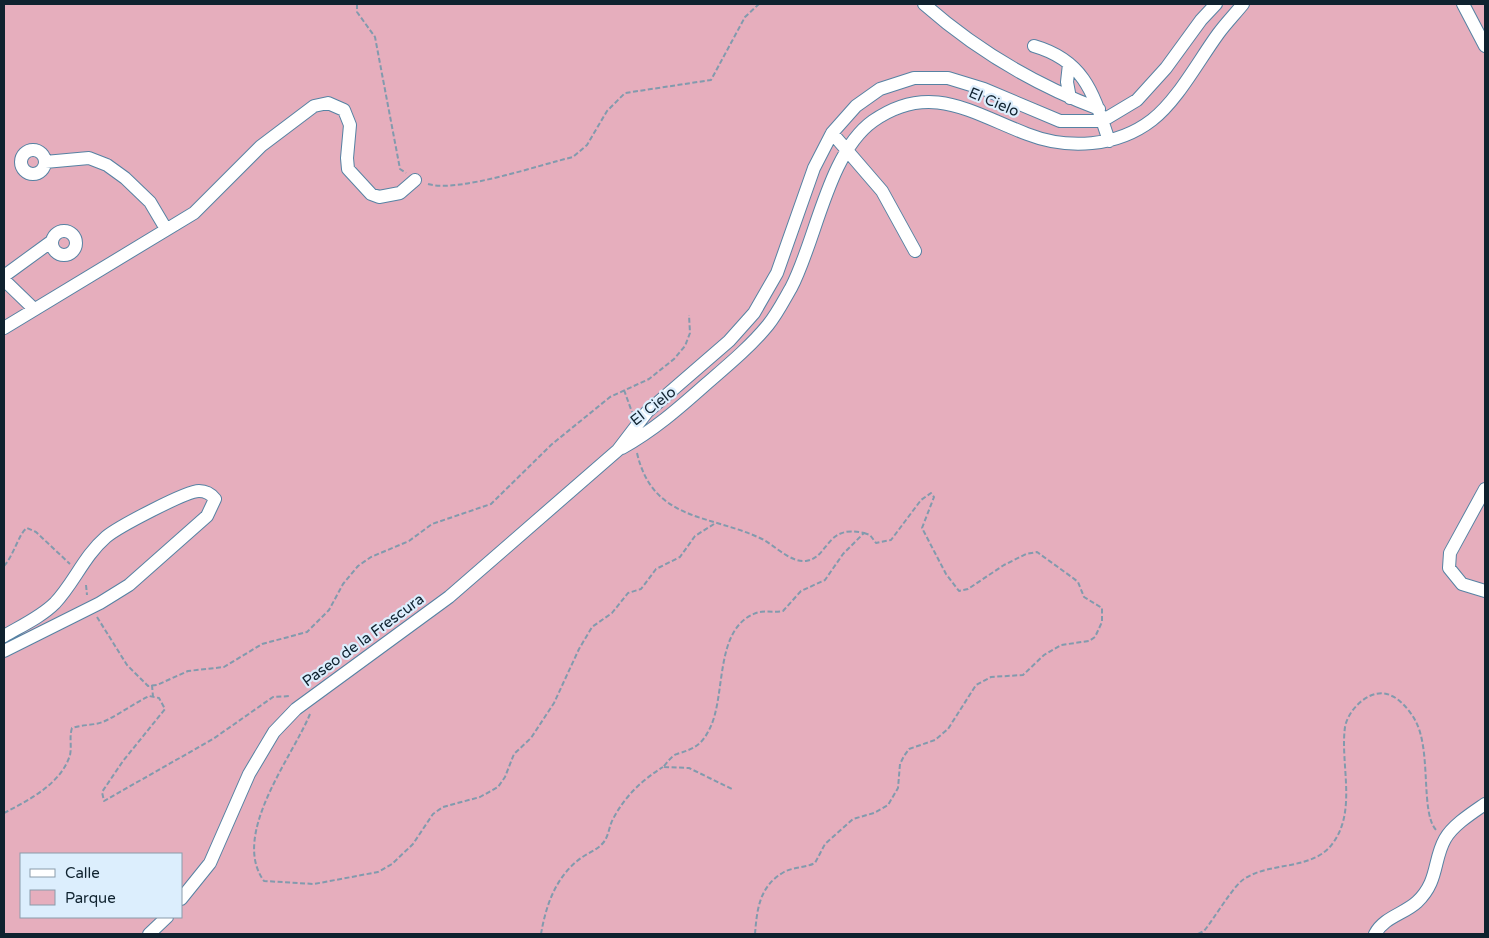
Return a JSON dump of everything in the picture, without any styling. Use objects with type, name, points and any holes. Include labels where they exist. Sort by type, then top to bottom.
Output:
[{"type":"street","points":[[924,4],[940,18],[1007,64],[1101,115]]},
{"type":"street","points":[[1101,115],[1137,100],[1166,68],[1201,20],[1216,4]]},
{"type":"street","name":"El Cielo","points":[[636,433],[651,432],[741,354],[770,324],[792,286],[833,178],[848,149],[871,122],[894,108],[918,102],[944,102],[962,106],[1030,135],[1064,143],[1098,144],[1126,136],[1153,120],[1184,84],[1219,32],[1243,4]]},
{"type":"street","points":[[1463,4],[1485,46]]},
{"type":"street","points":[[1034,46],[1048,50],[1069,64],[1093,91],[1109,141]]},
{"type":"street","points":[[1069,64],[1067,82],[1070,98]]},
{"type":"street","name":"El Cielo","points":[[618,450],[636,433],[647,412],[728,341],[754,313],[777,273],[814,168],[832,133],[856,106],[880,89],[914,78],[948,78],[984,89],[1060,120],[1101,115]]},
{"type":"street","points":[[4,328],[166,228],[194,213],[220,184],[261,146],[314,106],[328,103],[344,110],[350,125],[347,158],[348,170],[371,194],[379,197],[400,193],[415,180]]},
{"type":"street","points":[[832,133],[848,149],[882,191],[915,251]]},
{"type":"street","points":[[45,162],[89,158],[106,165],[125,178],[150,202],[166,228]]},
{"type":"street","points":[[4,276],[52,241]]},
{"type":"street","points":[[4,280],[34,308]]},
{"type":"street","name":"Paseo de la Frescura","points":[[182,898],[210,863],[249,774],[274,732],[296,709],[449,597],[618,450]]},
{"type":"street","points":[[1485,489],[1450,554],[1449,568],[1462,584],[1485,591]]},
{"type":"street","points":[[4,636],[42,614],[56,602],[77,569],[107,536],[179,497],[198,491],[211,494],[215,499],[207,516],[128,585],[4,652]]},
{"type":"street","points":[[42,614],[48,628]]},
{"type":"street","points":[[1375,934],[1389,919],[1417,902],[1434,879],[1445,839],[1467,816],[1485,804]]},
{"type":"street","points":[[149,934],[166,918]]},
{"type":"path","points":[[357,4],[357,12],[375,37],[400,169],[415,180],[437,187],[466,184],[573,157],[587,145],[607,111],[625,93],[711,80],[745,17],[759,4]]},
{"type":"path","points":[[4,566],[17,547],[22,532],[28,528],[36,532],[84,577],[92,606],[110,642],[126,665],[148,686],[188,671],[224,667],[262,644],[307,632],[326,614],[343,584],[358,566],[371,557],[409,541],[432,524],[491,504],[550,445],[610,397],[649,379],[674,359],[685,346],[690,333],[689,315]]},
{"type":"path","points":[[624,390],[636,433],[636,454],[642,470],[656,493],[674,508],[714,524],[735,528],[802,561],[817,555],[837,535],[847,531],[870,535],[876,543],[891,540],[921,500],[931,494],[934,497],[922,528],[946,574],[959,591],[968,589],[1019,557],[1036,552],[1078,582],[1084,597],[1102,608],[1102,622],[1089,642],[1060,645],[1044,655],[1023,675],[991,677],[976,685],[948,729],[935,740],[909,749],[900,764],[898,788],[888,805],[874,813],[853,820],[825,844],[814,863],[784,872],[769,886],[758,904],[755,934]]},
{"type":"path","points":[[4,813],[33,798],[60,773],[70,755],[72,728],[107,720],[149,696],[159,698],[164,708],[111,777],[102,792],[104,801],[213,739],[273,697],[292,696],[306,701],[311,713],[268,794],[256,834],[257,871],[264,881],[314,884],[378,872],[392,864],[413,844],[433,814],[443,807],[480,798],[498,787],[505,777],[514,754],[531,738],[554,703],[579,649],[592,627],[612,613],[628,593],[641,588],[656,569],[680,557],[695,536],[714,524]]},
{"type":"path","points":[[541,934],[554,890],[563,875],[580,858],[603,844],[612,821],[626,798],[641,782],[663,766],[675,754],[685,753],[694,749],[710,730],[716,714],[728,643],[734,631],[756,613],[783,611],[801,591],[825,580],[843,554],[864,533]]},
{"type":"path","points":[[152,685],[153,697]]},
{"type":"path","points":[[1198,934],[1204,930],[1243,880],[1262,871],[1314,860],[1333,843],[1342,822],[1346,801],[1344,734],[1347,716],[1359,701],[1376,695],[1390,694],[1403,705],[1415,721],[1424,743],[1428,818],[1445,839]]},
{"type":"path","points":[[663,766],[689,768],[734,790]]},
{"type":"green space","points":[[4,4],[1485,4],[1485,934],[4,934]]}]
